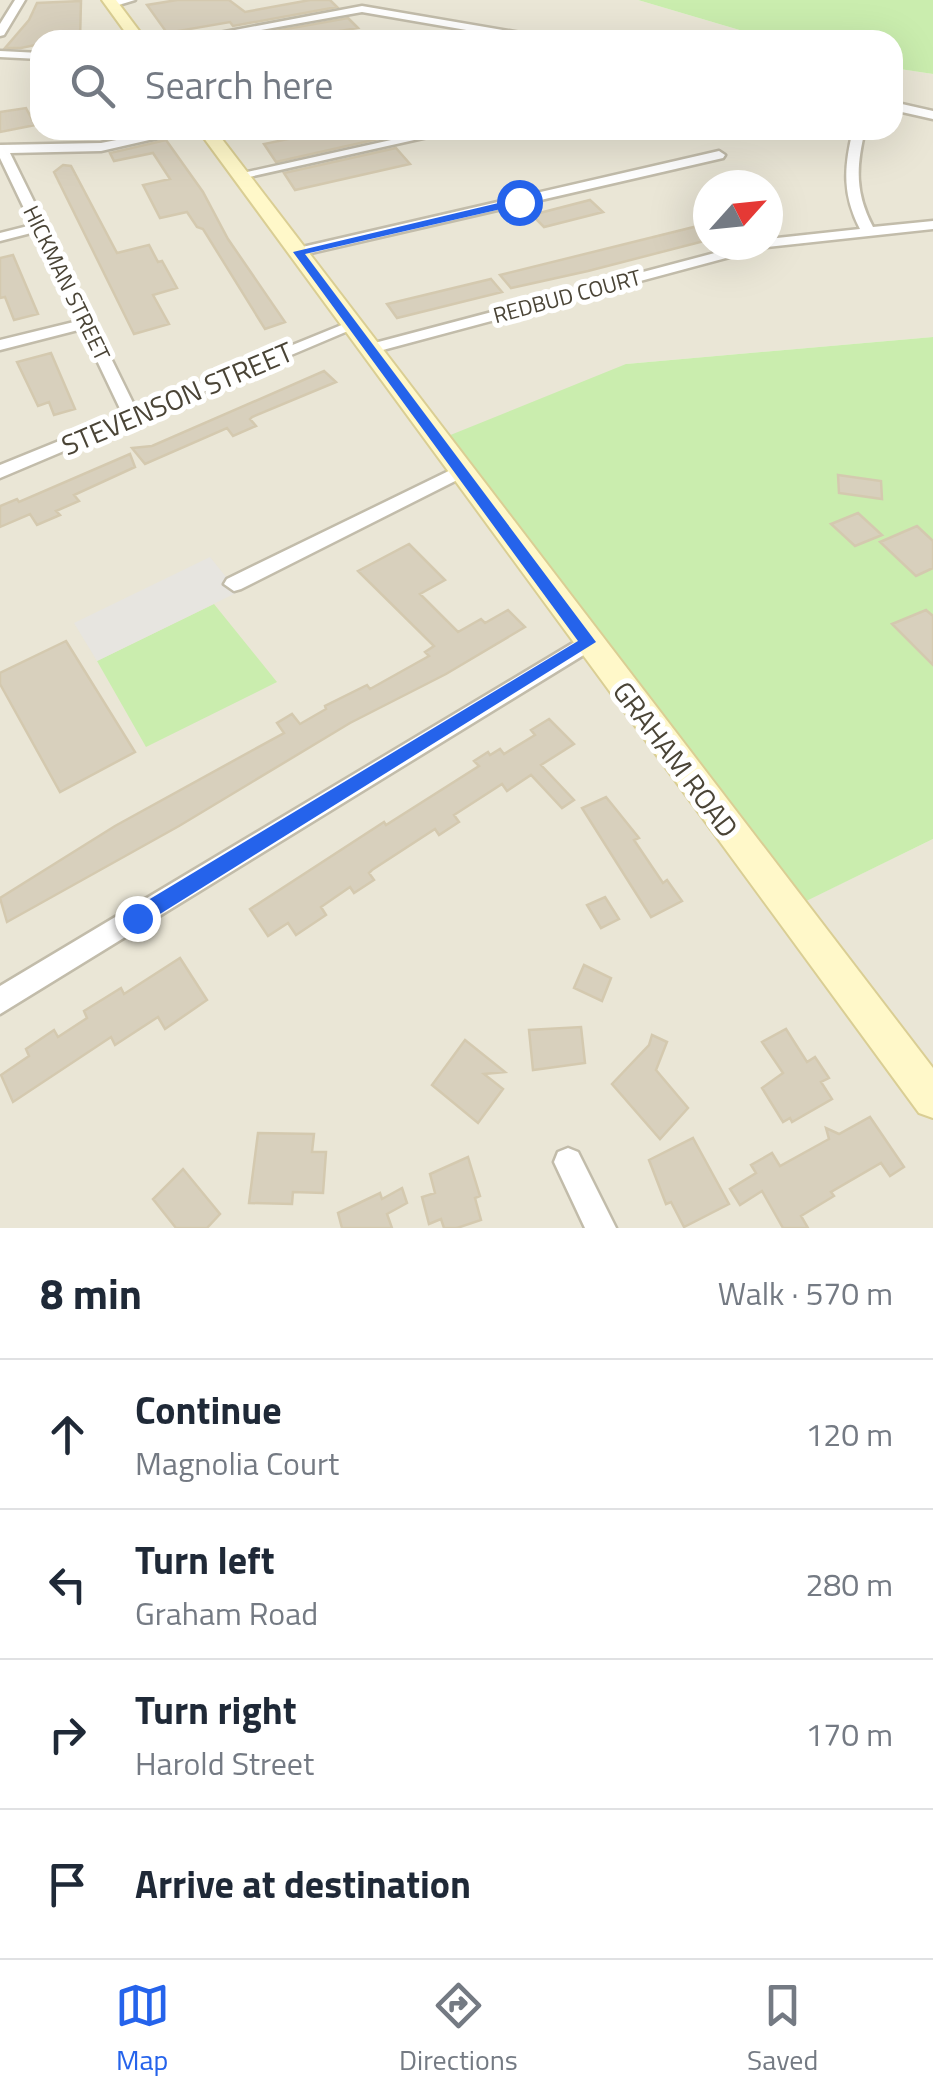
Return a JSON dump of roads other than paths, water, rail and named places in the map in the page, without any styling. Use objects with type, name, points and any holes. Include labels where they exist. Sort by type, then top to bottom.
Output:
[{"type":"main road","points":[[110,2],[131,30]]},
{"type":"main road","name":"GRAHAM ROAD","points":[[214,140],[933,1099]]},
{"type":"street","points":[[0,33],[20,0]]},
{"type":"street","points":[[110,2],[130,0]]},
{"type":"street","points":[[245,30],[362,10],[477,30]]},
{"type":"street","points":[[0,54],[30,56]]},
{"type":"street","points":[[903,108],[933,115]]},
{"type":"street","points":[[1,149],[100,147],[136,140]]},
{"type":"street","points":[[240,175],[406,140]]},
{"type":"street","points":[[857,140],[848,179],[850,197],[866,230]]},
{"type":"street","name":"HICKMAN STREET","points":[[1,149],[132,417]]},
{"type":"street","points":[[298,252],[719,155]]},
{"type":"street","name":"REDBUD COURT","points":[[783,241],[933,225]]},
{"type":"street","points":[[0,236],[40,227]]},
{"type":"street","name":"REDBUD COURT","points":[[373,348],[704,260]]},
{"type":"street","points":[[0,345],[86,323]]},
{"type":"street","name":"STEVENSON STREET","points":[[0,472],[354,324]]},
{"type":"street","points":[[234,584],[461,471]]},
{"type":"street","points":[[0,1001],[588,642]]},
{"type":"street","points":[[568,1162],[601,1228]]}]
